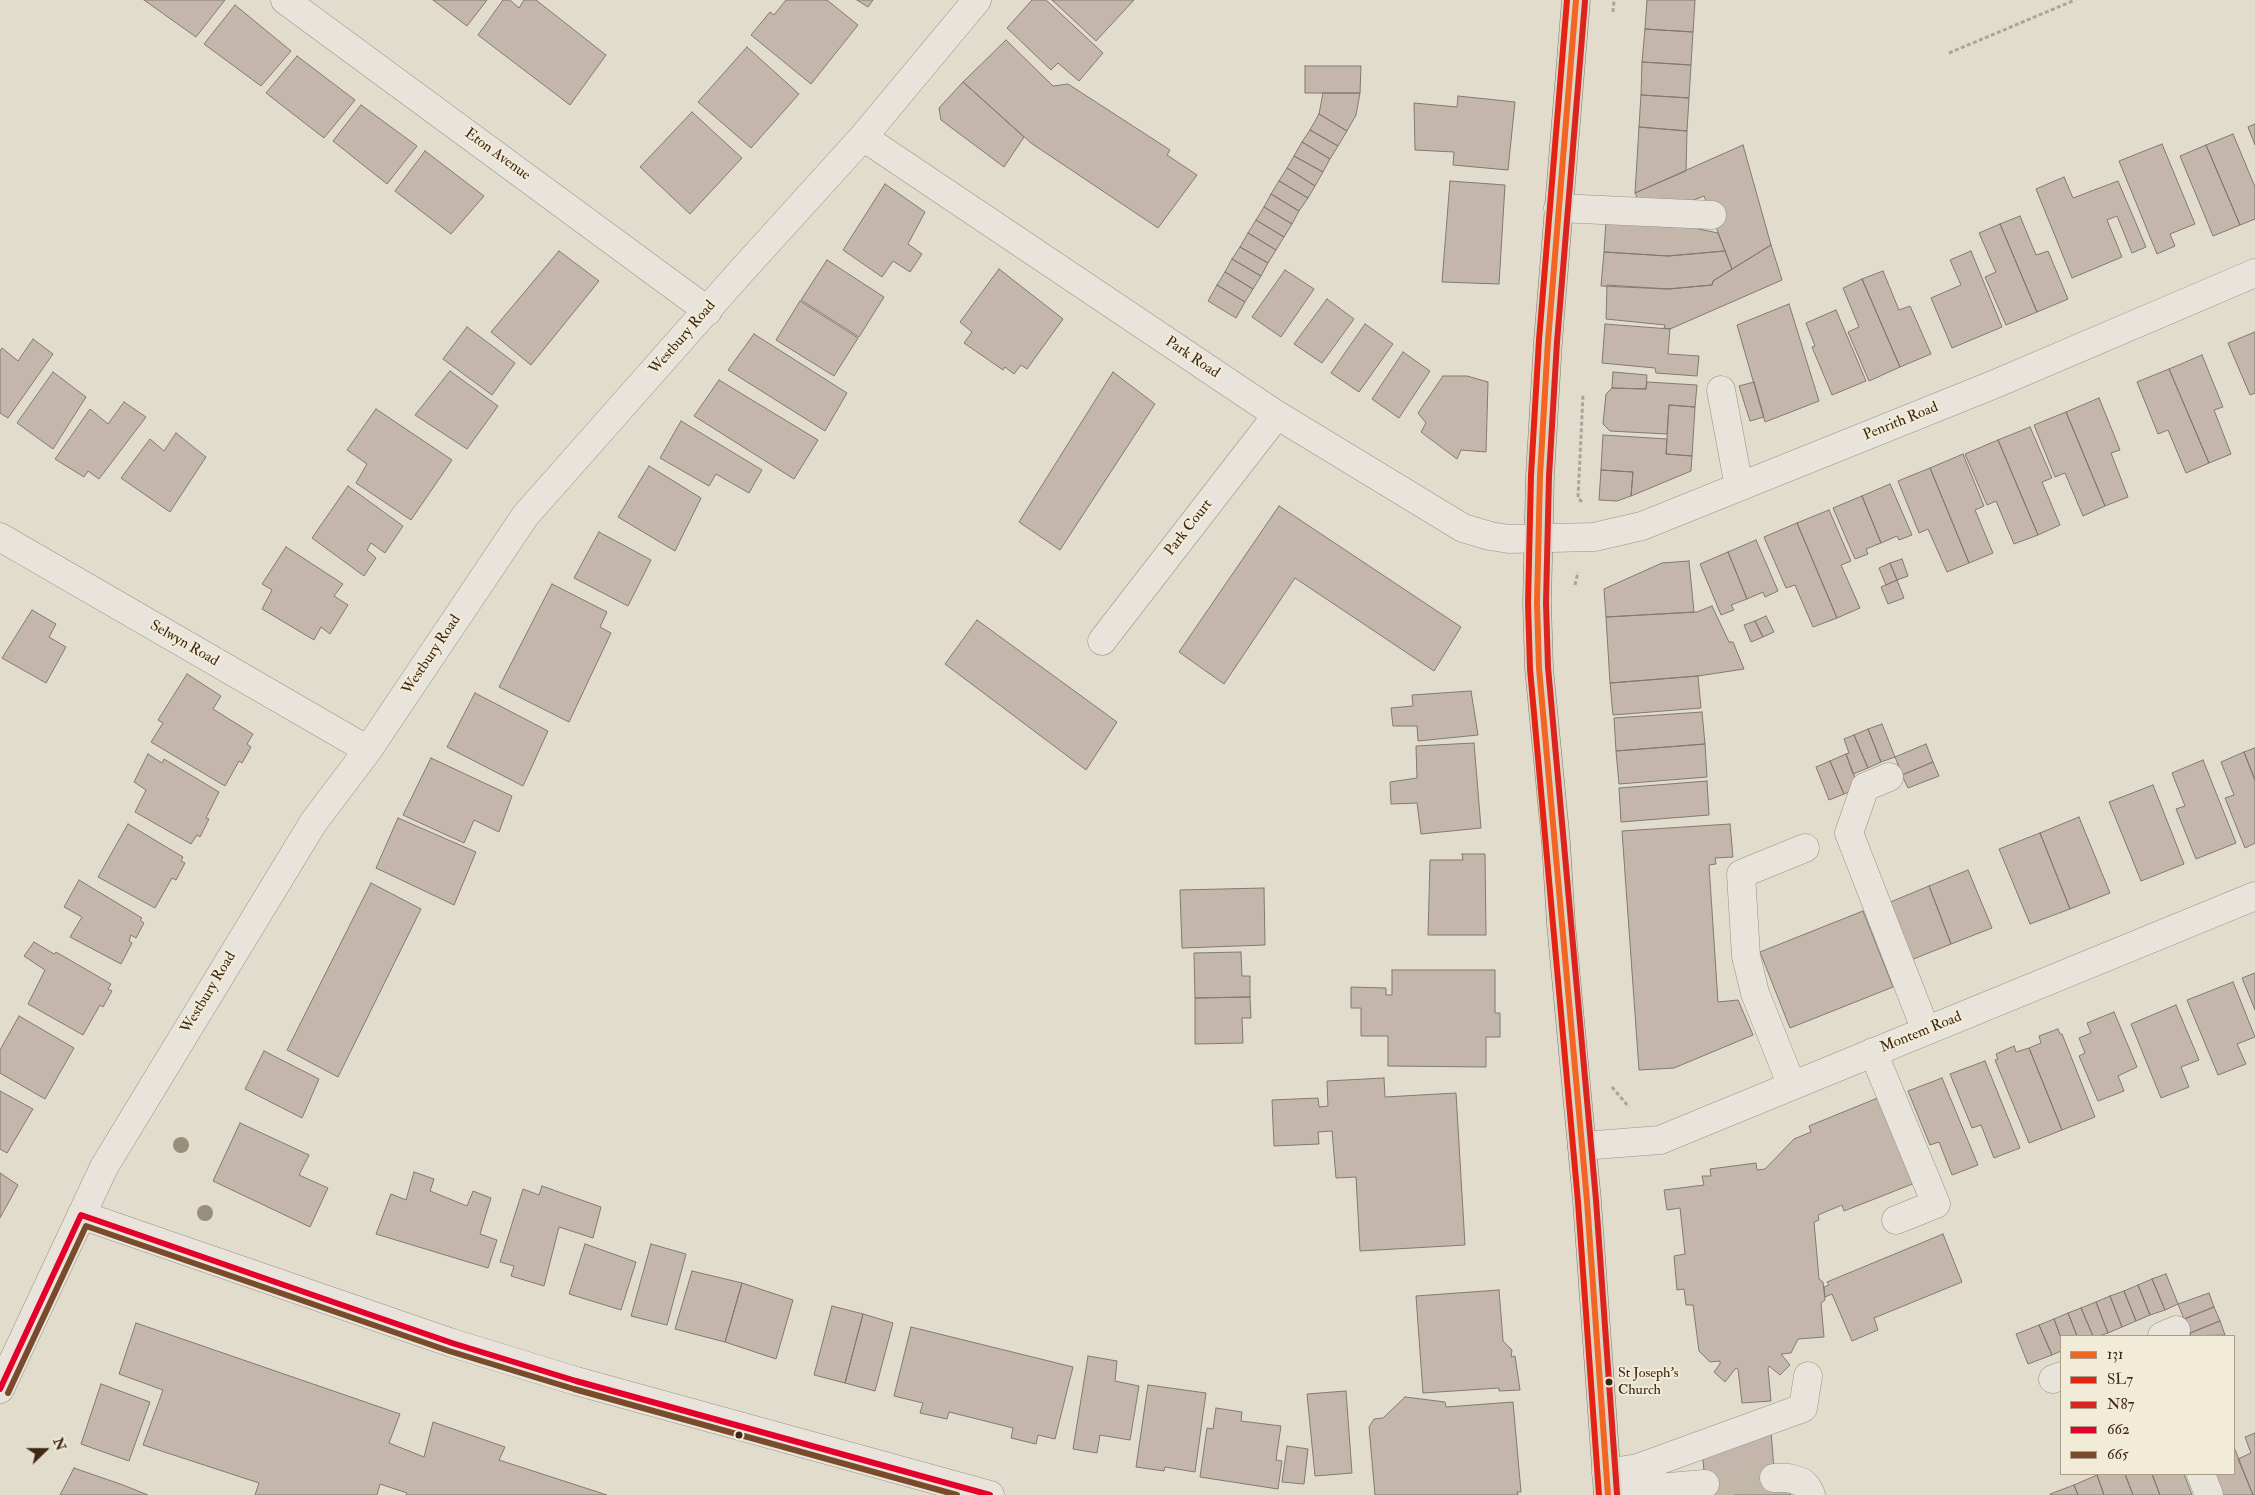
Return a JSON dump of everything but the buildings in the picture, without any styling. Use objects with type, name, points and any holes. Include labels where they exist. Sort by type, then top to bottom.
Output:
[{"type":"main road","points":[[1576,0],[1558,208],[1538,538],[1537,603],[1540,668],[1582,1146],[1607,1487]]},
{"type":"street","name":"Eton Avenue","points":[[285,0],[708,311]]},
{"type":"street","name":"Westbury Road","points":[[0,1388],[104,1167],[312,823],[368,750],[525,516],[737,276],[863,137],[977,0]]},
{"type":"street","name":"Park Road","points":[[863,137],[1277,415],[1464,528],[1490,536],[1509,539],[1538,538]]},
{"type":"street","points":[[1558,208],[1712,215]]},
{"type":"street","name":"Penrith Road","points":[[1538,538],[1594,537],[1642,526],[1995,384],[2255,273]]},
{"type":"street","points":[[1721,390],[1739,487]]},
{"type":"street","name":"Park Court","points":[[1102,642],[1277,415]]},
{"type":"street","name":"Selwyn Road","points":[[0,537],[368,750]]},
{"type":"street","points":[[1890,777],[1865,787],[1849,833],[1926,1031]]},
{"type":"street","points":[[1792,1086],[1754,993],[1746,956],[1741,874],[1805,848]]},
{"type":"street","name":"Montem Road","points":[[1582,1146],[1660,1140],[2255,896]]},
{"type":"street","points":[[1873,1052],[1936,1204],[1896,1220]]},
{"type":"street","points":[[80,1215],[452,1343],[576,1381],[990,1495]]},
{"type":"street","points":[[1607,1487],[1638,1468],[1803,1408],[1808,1376]]},
{"type":"street","points":[[2200,1475],[2209,1495]]},
{"type":"street","points":[[1774,1478],[1789,1478],[1802,1482],[1807,1486],[1811,1495]]},
{"type":"street","points":[[1607,1487],[1705,1484]]},
{"type":"path","points":[[1949,53],[2075,0]]},
{"type":"path","points":[[1574,586],[1579,568],[1592,557],[1595,516],[1578,498],[1583,389]]},
{"type":"tunnel","points":[[1705,1484],[1774,1478]]},
{"type":"transit line","name":"SL7","points":[[1567,0],[1539,340],[1531,475],[1528,603],[1530,669],[1578,1202],[1599,1495]]},
{"type":"transit line","name":"131","points":[[1576,0],[1548,341],[1540,476],[1537,603],[1539,668],[1587,1201],[1608,1495]]},
{"type":"transit line","name":"N87","points":[[1585,1],[1557,342],[1549,476],[1546,603],[1548,667],[1596,1200],[1617,1494]]},
{"type":"transit line","name":"662","points":[[0,1389],[81,1215],[452,1343],[576,1381],[990,1495]]},
{"type":"transit line","name":"665","points":[[8,1393],[86,1226],[449,1351],[574,1389],[957,1495]]},
{"type":"place","name":"St Joseph's Church","points":[[1609,1382]]}]
